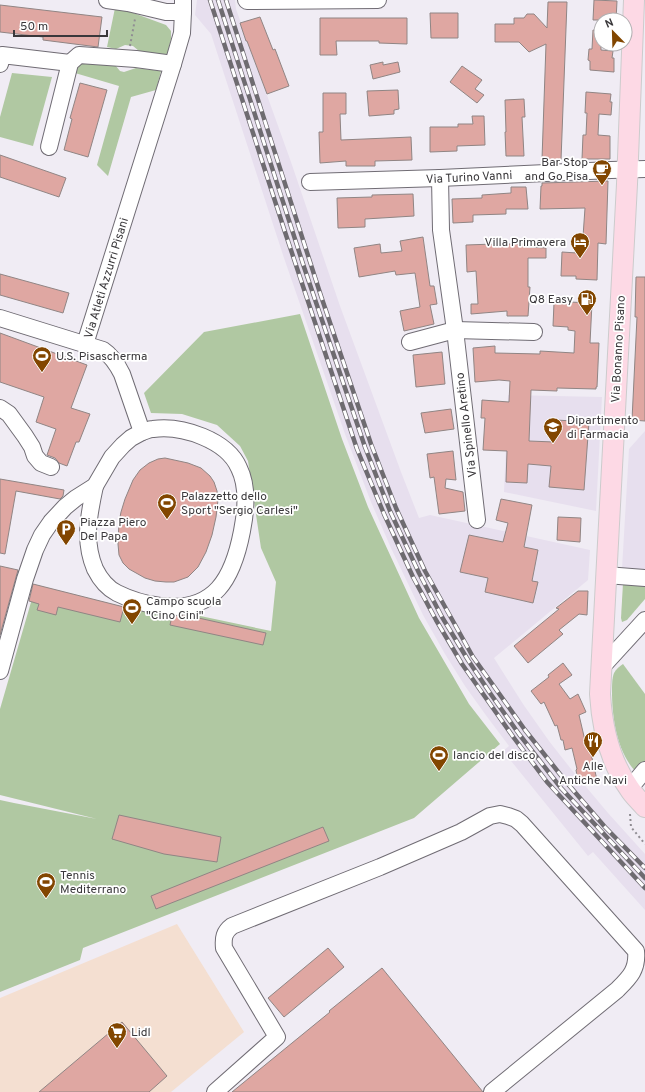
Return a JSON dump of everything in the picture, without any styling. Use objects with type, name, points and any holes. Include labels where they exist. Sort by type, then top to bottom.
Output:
[{"type":"main road","name":"Via Bonanno Pisano","points":[[634,0],[640,170],[606,575],[600,694],[601,711],[609,749],[617,769],[638,808]]},
{"type":"street","points":[[107,0],[138,5],[166,12],[183,6]]},
{"type":"street","points":[[246,0],[378,0]]},
{"type":"street","name":"Via Atleti Azzurri Pisani","points":[[142,432],[118,366],[109,354],[103,350],[85,344],[182,33],[183,6]]},
{"type":"street","points":[[0,64],[2,55],[70,63]]},
{"type":"street","points":[[49,147],[70,63],[79,55],[173,64]]},
{"type":"street","name":"Via Turino Vanni","points":[[310,182],[640,170]]},
{"type":"street","name":"Via Spinello Aretino","points":[[440,178],[441,230],[455,330],[477,520]]},
{"type":"street","points":[[0,318],[85,344]]},
{"type":"street","points":[[410,342],[455,330],[534,332]]},
{"type":"street","points":[[0,408],[9,414],[25,436],[32,447],[35,456],[41,463],[51,467]]},
{"type":"street","points":[[153,429],[169,429],[203,436],[225,449],[240,468],[244,491],[244,519],[236,554],[227,575],[217,590],[211,596],[194,605],[168,607],[131,600],[114,592],[106,586],[99,577],[90,555],[88,524],[95,486],[115,453],[131,438],[142,432],[153,429]]},
{"type":"street","points":[[0,671],[25,579],[40,538],[51,522],[65,507],[95,486]]},
{"type":"street","points":[[606,575],[645,578]]},
{"type":"street","points":[[601,668],[645,620]]},
{"type":"street","points":[[629,789],[645,770]]},
{"type":"street","points":[[215,1092],[277,1037],[224,948],[223,941],[227,930],[232,926],[380,867],[461,832],[490,816],[500,814],[516,819],[522,824],[640,957],[629,978],[492,1092]]},
{"type":"path","points":[[128,59],[138,5]]},
{"type":"path","points":[[638,808],[631,827],[645,844]]},
{"type":"shaded area","points":[[197,0],[235,0],[236,9],[291,162],[340,306],[419,518],[430,515],[590,550],[588,580],[494,658],[523,704],[549,741],[608,813],[645,854],[645,910],[593,852],[588,856],[503,751],[509,746],[465,686],[423,615],[371,502],[345,434],[284,258],[211,34],[195,15]]},
{"type":"shaded area","name":"Dipartimento di Farmacia","points":[[508,395],[602,397],[596,511],[504,492]]},
{"type":"shaded area","name":"Dipartimento di Farmacia","points":[[645,431],[645,571],[622,569],[629,449]]},
{"type":"shaded area","points":[[177,924],[244,1032],[171,1092],[0,1092],[0,998]]},
{"type":"green space","points":[[115,8],[128,11],[166,25],[171,31],[171,39],[167,55],[139,51],[133,46],[125,45],[116,49],[107,47]]},
{"type":"green space","points":[[79,62],[115,65],[120,71],[124,72],[136,68],[161,71],[156,90],[131,97],[108,176],[97,165],[119,86],[75,73]]},
{"type":"green space","points":[[12,73],[52,77],[33,146],[0,137],[0,117]]},
{"type":"green space","name":"Campo scuola \"Cino Cini\"","points":[[300,314],[342,439],[368,507],[419,618],[469,704],[500,744],[414,818],[83,948],[80,960],[0,992],[0,800],[97,819],[0,795],[0,709],[36,585],[123,607],[126,602],[271,631],[276,582],[261,548],[248,461],[240,446],[217,425],[182,414],[151,413],[144,393],[204,332]]},
{"type":"green space","points":[[623,583],[645,586],[645,599],[627,620],[622,622],[621,618]]},
{"type":"green space","points":[[623,664],[645,694],[645,763],[637,773],[630,765],[620,746],[613,713],[613,677],[616,670]]},
{"type":"building","points":[[594,0],[617,1],[616,12],[593,12]]},
{"type":"building","points":[[548,2],[567,2],[561,160],[542,159],[546,44],[529,52],[519,42],[495,42],[495,24],[514,24],[514,18],[524,18],[527,14],[534,14],[547,28]]},
{"type":"building","points":[[0,5],[102,17],[98,47],[43,40],[43,37],[0,32]]},
{"type":"building","points":[[430,13],[458,13],[458,38],[431,38]]},
{"type":"building","points":[[260,17],[273,50],[275,49],[289,86],[267,94],[240,23]]},
{"type":"building","points":[[320,18],[407,18],[407,44],[379,43],[379,41],[336,41],[337,55],[320,55]]},
{"type":"building","points":[[593,30],[593,52],[613,52],[614,72],[590,70],[590,61],[588,60],[589,49],[592,49]]},
{"type":"building","points":[[383,62],[383,65],[398,62],[400,72],[373,79],[370,65]]},
{"type":"building","points":[[462,66],[482,80],[475,89],[484,95],[477,103],[450,82]]},
{"type":"building","points":[[80,83],[107,90],[88,157],[64,150],[72,119],[70,118]]},
{"type":"building","points":[[398,90],[399,109],[394,110],[394,114],[369,116],[367,91]]},
{"type":"building","points":[[586,92],[611,94],[611,115],[599,114],[598,135],[610,136],[610,159],[582,159],[583,135],[586,135]]},
{"type":"building","points":[[323,93],[346,93],[346,114],[340,114],[341,140],[411,137],[412,160],[375,161],[375,166],[346,166],[346,161],[320,163],[319,132],[323,132]]},
{"type":"building","points":[[524,99],[525,117],[522,117],[524,156],[506,156],[505,100]]},
{"type":"building","points":[[472,116],[484,116],[485,145],[457,146],[457,151],[430,152],[430,127],[458,127],[458,124],[473,124]]},
{"type":"building","points":[[0,155],[66,178],[59,197],[0,177]]},
{"type":"building","points":[[608,181],[606,244],[598,243],[597,280],[576,279],[576,276],[561,276],[562,252],[577,253],[577,251],[582,251],[585,208],[540,209],[542,183]]},
{"type":"building","points":[[511,187],[526,187],[528,209],[506,209],[506,214],[473,215],[473,222],[453,223],[452,199],[482,198],[482,195],[511,193]]},
{"type":"building","points":[[413,194],[414,216],[365,219],[365,227],[338,228],[337,198]]},
{"type":"building","points":[[423,237],[430,286],[434,286],[437,304],[430,305],[434,324],[404,331],[400,311],[420,307],[415,273],[396,275],[395,271],[359,277],[354,248],[380,244],[381,253],[402,251],[400,241]]},
{"type":"building","points":[[528,244],[528,247],[546,248],[546,258],[528,258],[528,287],[530,287],[528,316],[507,316],[507,311],[471,314],[471,304],[478,304],[476,271],[467,272],[466,245]]},
{"type":"building","points":[[0,274],[69,293],[63,313],[0,295]]},
{"type":"building","points":[[636,277],[645,277],[645,421],[632,420],[637,317],[635,317]]},
{"type":"building","points":[[569,302],[592,303],[590,343],[599,343],[597,387],[596,389],[557,388],[557,391],[531,390],[529,441],[554,442],[556,420],[589,422],[584,490],[549,487],[551,466],[528,464],[527,483],[506,482],[507,451],[483,450],[485,418],[481,418],[482,400],[509,402],[510,381],[499,380],[475,382],[473,348],[495,346],[495,353],[540,354],[540,351],[574,353],[575,331],[568,330],[568,327],[553,326],[554,303],[569,304]]},
{"type":"building","name":"U.S. Pisascherma","points":[[0,333],[87,365],[71,408],[90,414],[79,442],[76,442],[67,466],[59,463],[55,458],[47,455],[56,429],[36,422],[44,397],[0,382]]},
{"type":"building","points":[[442,352],[445,384],[416,387],[413,355]]},
{"type":"building","points":[[451,409],[454,429],[425,433],[421,413]]},
{"type":"building","points":[[453,451],[456,480],[446,479],[445,488],[463,492],[465,511],[439,514],[434,477],[430,478],[427,454]]},
{"type":"building","name":"Palazzetto dello Sport \"Sergio Carlesi\"","points":[[165,458],[188,463],[201,468],[214,482],[218,500],[212,535],[206,552],[198,567],[188,577],[174,582],[155,581],[145,578],[129,569],[123,563],[119,555],[118,544],[121,512],[133,480],[140,470],[149,463]]},
{"type":"building","points":[[0,479],[64,490],[63,496],[60,499],[16,491],[5,554],[0,553]]},
{"type":"building","points":[[501,499],[532,505],[524,547],[538,550],[532,581],[538,582],[533,603],[485,592],[488,578],[460,572],[469,535],[503,542],[508,523],[496,520]]},
{"type":"building","points":[[558,517],[581,518],[580,542],[557,540]]},
{"type":"building","points":[[0,566],[18,570],[0,635]]},
{"type":"building","points":[[33,584],[124,607],[120,622],[58,607],[56,615],[37,610],[39,604],[29,601]]},
{"type":"building","points":[[578,591],[588,591],[587,615],[579,614],[559,630],[563,634],[528,663],[514,646],[559,609],[556,608]]},
{"type":"building","points":[[185,615],[266,633],[263,645],[170,625],[172,616]]},
{"type":"building","points":[[563,663],[572,675],[559,684],[570,699],[578,694],[586,712],[579,715],[587,749],[590,749],[597,780],[587,782],[586,778],[581,780],[577,776],[577,769],[572,748],[565,750],[557,725],[555,726],[544,702],[541,704],[531,691],[549,677],[548,675]]},
{"type":"building","points":[[119,815],[221,837],[217,862],[164,854],[112,839]]},
{"type":"building","points":[[323,827],[329,841],[156,909],[151,896]]},
{"type":"building","points":[[328,948],[344,967],[284,1017],[268,998]]},
{"type":"building","points":[[382,968],[483,1092],[232,1092],[330,1012],[329,1011]]},
{"type":"building","name":"Lidl","points":[[122,1022],[167,1076],[149,1092],[39,1092]]},
{"type":"railway","points":[[210,0],[357,449],[384,514],[413,577],[462,664],[514,738],[547,782],[645,888]]},
{"type":"railway","points":[[218,0],[304,267],[365,447],[390,511],[419,573],[442,617],[468,660],[519,734],[561,788],[645,878]]},
{"type":"railway","points":[[226,0],[321,296],[371,444],[396,508],[425,571],[473,657],[525,730],[567,783],[605,827],[645,868]]},
{"type":"place","name":"Bar Stop and Go Pisa","points":[[602,186]]},
{"type":"place","name":"Villa Primavera","points":[[580,259]]},
{"type":"place","name":"Q8 Easy","points":[[587,316]]},
{"type":"place","name":"U.S. Pisascherma","points":[[42,373]]},
{"type":"place","name":"Dipartimento di Farmacia","points":[[553,444]]},
{"type":"place","name":"Palazzetto dello Sport \"Sergio Carlesi\"","points":[[167,520]]},
{"type":"place","name":"Piazza Piero Del Papa","points":[[66,546]]},
{"type":"place","name":"Campo scuola \"Cino Cini\"","points":[[132,625]]},
{"type":"place","name":"Alle Antiche Navi","points":[[593,758]]},
{"type":"place","name":"lancio del disco","points":[[439,772]]},
{"type":"place","name":"Tennis Mediterrano","points":[[46,899]]},
{"type":"place","name":"Lidl","points":[[117,1049]]}]
